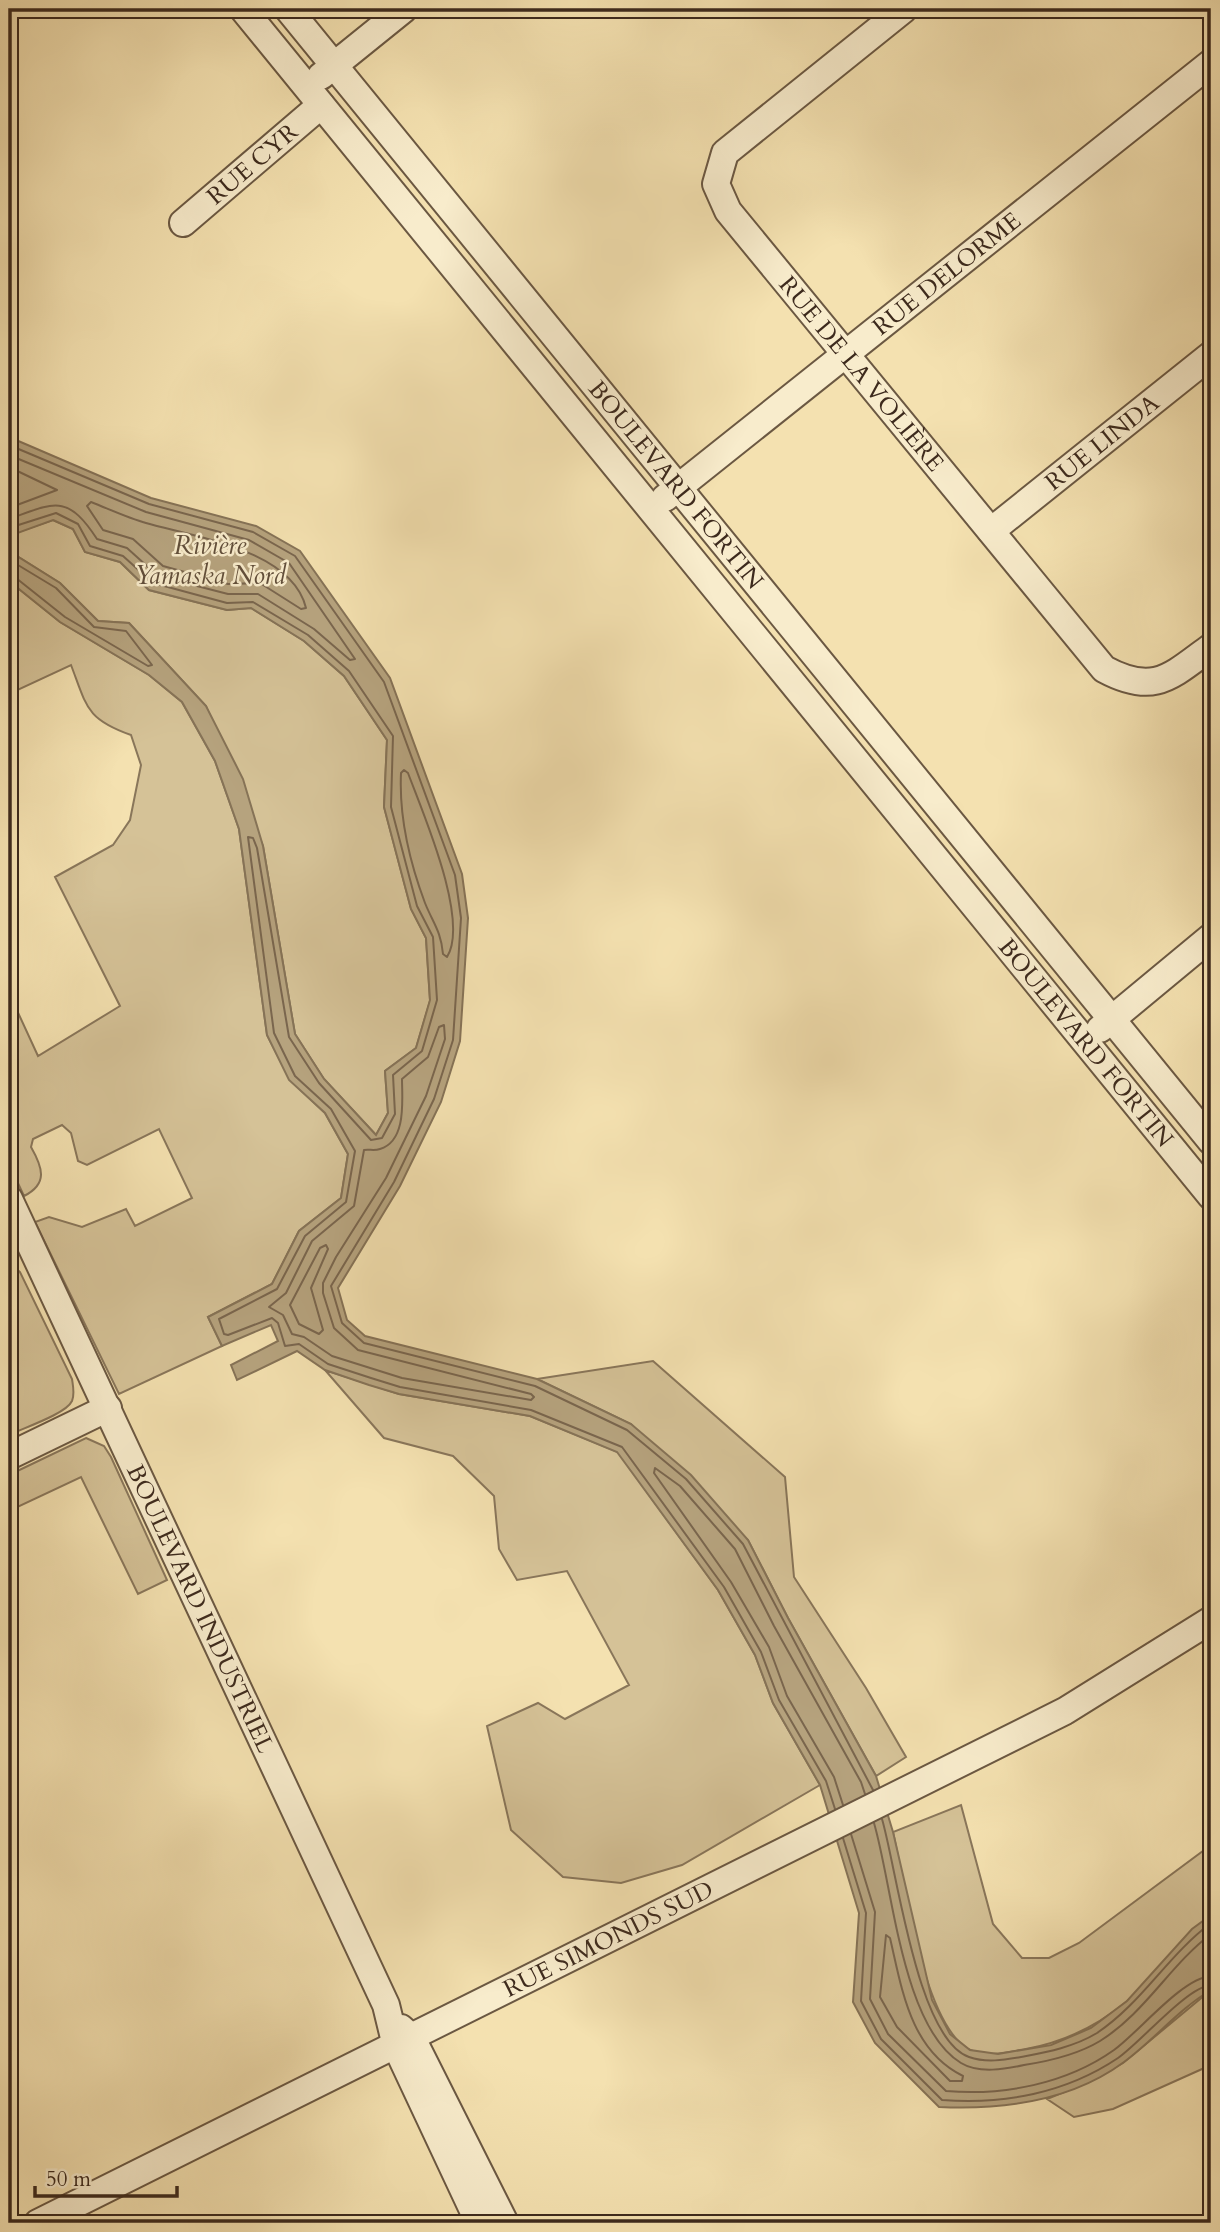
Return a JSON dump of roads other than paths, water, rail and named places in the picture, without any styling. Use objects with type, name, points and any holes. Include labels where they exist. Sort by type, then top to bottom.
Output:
[{"type":"street","name":"BOULEVARD FORTIN","points":[[243,9],[1211,1196]]},
{"type":"street","name":"BOULEVARD FORTIN","points":[[288,9],[1211,1141]]},
{"type":"street","name":"RUE CYR","points":[[183,223],[314,96],[334,65],[404,9]]},
{"type":"street","name":"RUE DE LA VOLIÈRE","points":[[904,9],[725,153],[716,184],[728,211],[1104,669],[1127,682],[1144,684],[1173,675],[1211,647]]},
{"type":"street","name":"RUE DELORME","points":[[650,508],[1211,63]]},
{"type":"street","points":[[488,308],[514,285]]},
{"type":"street","name":"RUE LINDA","points":[[991,531],[1211,355]]},
{"type":"street","points":[[812,707],[840,685]]},
{"type":"street","points":[[961,890],[989,868]]},
{"type":"street","points":[[1085,1041],[1211,937]]},
{"type":"street","name":"BOULEVARD INDUSTRIEL","points":[[9,1199],[391,2019],[505,2223]]},
{"type":"street","points":[[9,1456],[108,1408]]},
{"type":"street","name":"RUE SIMONDS SUD","points":[[1171,1645],[1211,1608]]},
{"type":"street","name":"RUE SIMONDS SUD","points":[[38,2223],[1065,1711],[1211,1620]]},
{"type":"street","name":"BOULEVARD INDUSTRIEL","points":[[404,2042],[479,2223]]},
{"type":"water","name":"Rivière Yamaska Nord","points":[[9,437],[151,498],[256,526],[300,551],[390,678],[462,874],[468,918],[460,1041],[441,1102],[400,1186],[338,1288],[347,1320],[365,1336],[537,1379],[631,1424],[691,1475],[748,1540],[876,1776],[893,1832],[932,2000],[950,2034],[970,2050],[998,2054],[1051,2045],[1091,2028],[1127,2001],[1192,1929],[1211,1915],[1211,1990],[1188,2006],[1124,2062],[1081,2086],[1035,2101],[987,2107],[939,2107],[875,2043],[853,2002],[859,1913],[820,1785],[773,1703],[755,1655],[718,1590],[617,1452],[530,1416],[399,1394],[369,1385],[325,1370],[297,1351],[237,1380],[231,1365],[278,1341],[271,1325],[222,1346],[208,1317],[272,1284],[299,1231],[341,1198],[348,1154],[325,1113],[289,1080],[267,1035],[239,829],[215,761],[182,702],[149,675],[60,622],[9,581]],"holes":[[[53,520],[73,529],[85,552],[120,562],[149,590],[227,610],[251,608],[304,641],[344,676],[387,740],[384,807],[411,909],[426,938],[430,1000],[416,1048],[385,1071],[388,1113],[376,1135],[324,1079],[295,1034],[263,846],[243,779],[206,706],[129,623],[98,621],[60,583],[17,556],[9,536]]]}]
